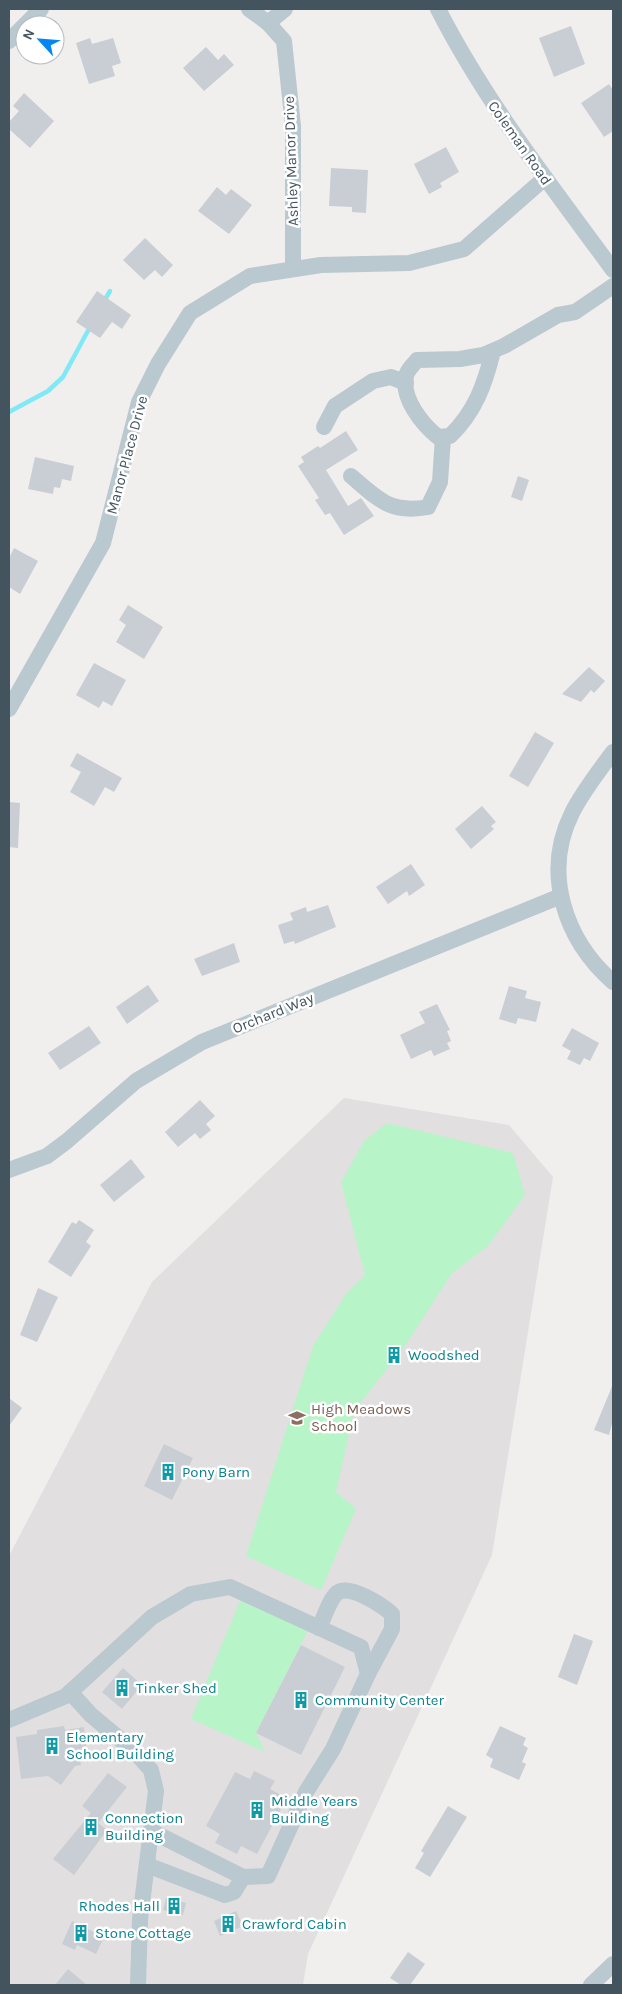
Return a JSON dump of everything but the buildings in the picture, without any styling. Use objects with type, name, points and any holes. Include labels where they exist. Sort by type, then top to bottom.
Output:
[{"type":"street","points":[[9,42],[41,9]]},
{"type":"street","name":"Ashley Manor Drive","points":[[249,9],[268,23],[284,41],[293,126],[293,269]]},
{"type":"street","points":[[268,23],[285,9]]},
{"type":"street","name":"Coleman Road","points":[[438,9],[461,54],[503,120],[613,270]]},
{"type":"street","name":"Manor Place Drive","points":[[9,709],[103,543],[139,402],[158,364],[190,313],[250,276],[321,265],[410,263],[464,249],[545,178]]},
{"type":"street","points":[[493,351],[478,400],[462,424],[450,436],[438,437],[429,429],[405,393],[406,374],[417,360],[460,359],[493,351],[558,315],[575,312],[613,286]]},
{"type":"street","points":[[324,427],[336,406],[372,381],[392,377],[406,383]]},
{"type":"street","points":[[351,476],[378,499],[396,508],[409,510],[428,507],[440,482],[443,437]]},
{"type":"street","points":[[613,752],[583,795],[564,833],[559,861],[561,896],[567,920],[578,943],[594,964],[613,982]]},
{"type":"street","name":"Orchard Way","points":[[9,1170],[47,1156],[136,1081],[202,1042],[561,896]]},
{"type":"street","points":[[9,1720],[66,1696],[152,1617],[191,1594],[230,1587],[361,1647],[368,1674]]},
{"type":"street","points":[[151,1830],[243,1877],[268,1876],[306,1792],[334,1750],[368,1674],[392,1629],[392,1614],[386,1608],[355,1592],[341,1591],[335,1594],[319,1628]]},
{"type":"street","points":[[70,1692],[91,1715],[134,1751],[151,1770],[156,1791],[140,1919],[138,1985]]},
{"type":"street","points":[[147,1865],[225,1895],[234,1892],[243,1877]]},
{"type":"street","points":[[595,1984],[613,1964]]},
{"type":"shaded area","name":"High Meadows School","points":[[344,1098],[509,1125],[553,1177],[492,1555],[308,1954],[303,1985],[9,1985],[9,1556],[152,1282]]},
{"type":"green space","points":[[387,1123],[513,1153],[525,1195],[488,1246],[452,1273],[405,1346],[354,1411],[336,1492],[356,1509],[321,1590],[246,1556],[313,1346],[346,1294],[365,1275],[341,1182],[364,1141]]},
{"type":"green space","points":[[240,1601],[308,1630],[256,1733],[265,1752],[191,1719]]},
{"type":"waterway","points":[[103,303],[110,291]]},
{"type":"waterway","points":[[9,412],[48,391],[63,377],[90,327]]},
{"type":"place","name":"Woodshed","points":[[394,1355]]},
{"type":"place","name":"High Meadows School","points":[[297,1418]]},
{"type":"place","name":"Pony Barn","points":[[168,1472]]},
{"type":"place","name":"Tinker Shed","points":[[122,1688]]},
{"type":"place","name":"Community Center","points":[[301,1700]]},
{"type":"place","name":"Elementary School Building","points":[[52,1746]]},
{"type":"place","name":"Middle Years Building","points":[[257,1810]]},
{"type":"place","name":"Connection Building","points":[[91,1827]]},
{"type":"place","name":"Rhodes Hall","points":[[174,1906]]},
{"type":"place","name":"Crawford Cabin","points":[[228,1924]]},
{"type":"place","name":"Stone Cottage","points":[[81,1933]]}]
